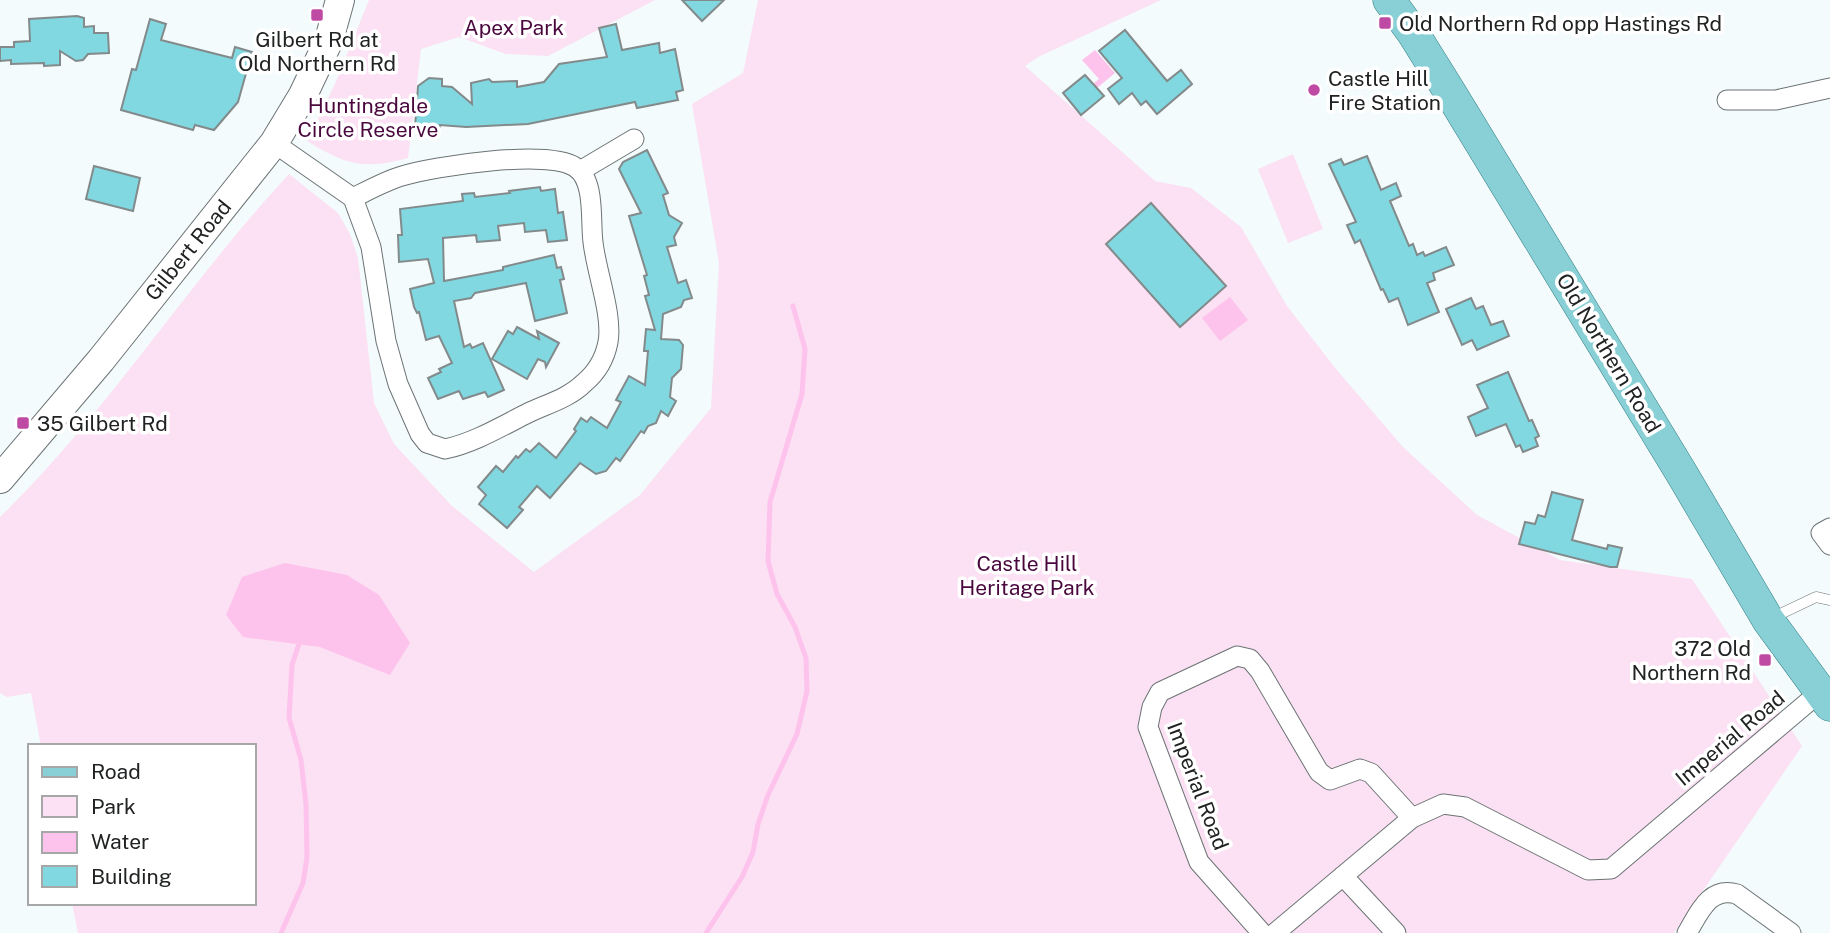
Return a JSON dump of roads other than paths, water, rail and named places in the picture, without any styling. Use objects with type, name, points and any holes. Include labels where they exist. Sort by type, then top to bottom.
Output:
[{"type":"main road","name":"Gilbert Road","points":[[0,479],[85,379],[274,143],[303,95],[329,40],[341,0]]},
{"type":"main road","name":"Old Northern Road","points":[[1389,0],[1413,33],[1472,129],[1768,620],[1825,698]]},
{"type":"street","points":[[1727,100],[1776,100],[1830,88]]},
{"type":"street","points":[[580,170],[634,139]]},
{"type":"street","points":[[274,143],[354,198],[371,247],[386,341],[398,384],[419,434],[427,443],[445,449],[478,438],[562,398],[584,383],[603,358],[609,328],[593,244],[589,192],[586,179],[580,170],[568,163],[547,158],[479,163],[401,176],[354,198]]},
{"type":"street","name":"Imperial Road","points":[[1262,933],[1199,862],[1148,727],[1152,707],[1160,692],[1237,656],[1250,659],[1260,671],[1319,772],[1330,780],[1360,769],[1371,773],[1412,818]]},
{"type":"street","name":"Imperial Road","points":[[1275,933],[1412,818],[1443,804],[1465,807],[1588,870],[1611,869],[1825,698]]},
{"type":"street","points":[[1343,876],[1396,933]]},
{"type":"street","points":[[1687,933],[1708,899],[1727,891],[1737,894],[1791,933]]},
{"type":"lane","points":[[1768,620],[1816,597],[1830,600]]},
{"type":"water","points":[[1095,50],[1115,73],[1097,88],[1093,84],[1099,79],[1082,60]]},
{"type":"water","points":[[1230,297],[1248,320],[1220,341],[1202,318]]},
{"type":"water","points":[[285,563],[347,575],[379,595],[410,643],[390,675],[320,647],[243,637],[226,615],[242,577]]},
{"type":"waterway","points":[[706,933],[742,877],[753,852],[758,824],[768,795],[797,734],[807,691],[806,658],[795,627],[777,594],[768,561],[770,502],[802,394],[805,349],[793,306]]},
{"type":"waterway","points":[[281,933],[303,883],[307,857],[306,804],[301,760],[289,718],[292,665],[299,644]]},
{"type":"place","name":"Gilbert Rd at Old Northern Rd","points":[[317,15]]},
{"type":"place","name":"Old Northern Rd opp Hastings Rd","points":[[1385,23]]},
{"type":"place","name":"Castle Hill Fire Station","points":[[1314,90]]},
{"type":"place","name":"35 Gilbert Rd","points":[[23,423]]},
{"type":"place","name":"372 Old Northern Rd","points":[[1765,660]]},
{"type":"park label","name":"Apex Park","points":[[514,27]]},
{"type":"park label","name":"Huntingdale Circle Reserve","points":[[368,117]]},
{"type":"park label","name":"Castle Hill Heritage Park","points":[[1027,575]]}]
